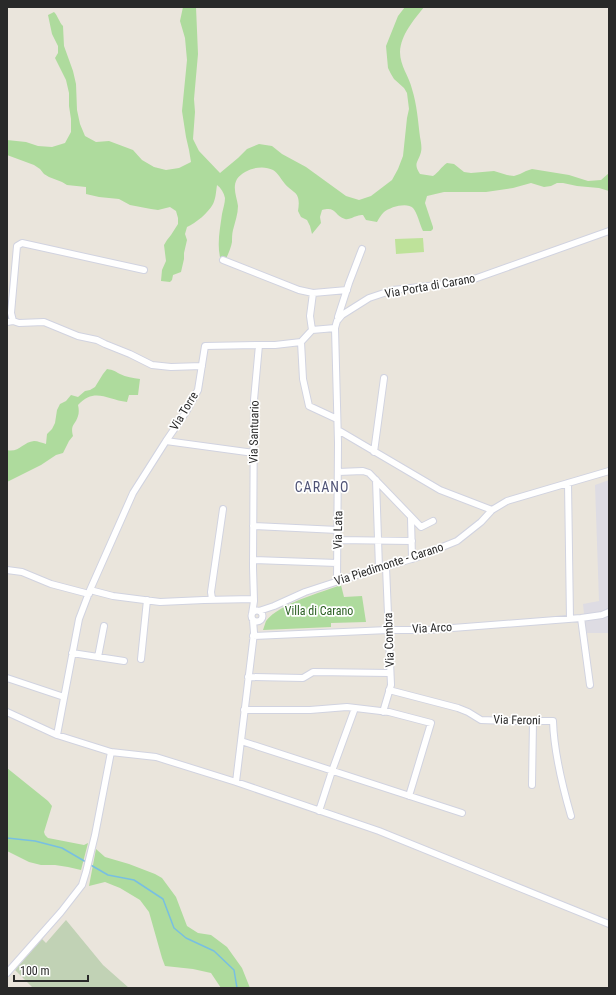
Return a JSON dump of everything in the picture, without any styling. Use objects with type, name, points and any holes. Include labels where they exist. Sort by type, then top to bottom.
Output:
[{"type":"street","name":"Via Porta di Carano","points":[[337,320],[342,315],[369,298],[392,290],[455,283],[474,279],[609,231]]},
{"type":"street","points":[[144,270],[22,243],[17,246],[10,321],[19,323],[44,322],[55,325],[78,336],[97,340],[152,365],[171,368],[202,366]]},
{"type":"street","points":[[362,249],[335,328],[338,430],[440,490],[492,510]]},
{"type":"street","points":[[223,260],[299,290],[313,293],[347,290]]},
{"type":"street","points":[[312,330],[310,316],[313,293]]},
{"type":"street","points":[[259,345],[301,342],[312,330],[335,328]]},
{"type":"street","points":[[301,342],[303,380],[309,406],[337,419]]},
{"type":"street","name":"Via Torre","points":[[254,453],[166,441],[186,412],[198,390],[205,346],[259,345]]},
{"type":"street","name":"Via Santuario","points":[[257,616],[254,600],[253,526],[254,400],[259,345]]},
{"type":"street","points":[[374,452],[384,378]]},
{"type":"street","name":"Via Lata","points":[[337,582],[338,430]]},
{"type":"street","points":[[57,736],[78,619],[133,493],[166,441]]},
{"type":"street","points":[[338,472],[363,471],[369,473],[421,527],[433,521]]},
{"type":"street","name":"Via Piedimonte - Carano","points":[[257,616],[274,606],[305,592],[412,559],[458,541],[481,522],[492,510],[507,501],[609,471]]},
{"type":"street","name":"Via Combra","points":[[376,480],[378,540],[383,568],[391,685],[383,712]]},
{"type":"street","points":[[568,483],[570,619]]},
{"type":"street","points":[[212,600],[211,592],[223,509]]},
{"type":"street","points":[[411,518],[412,559]]},
{"type":"street","points":[[253,526],[338,530]]},
{"type":"street","points":[[338,540],[412,541]]},
{"type":"street","points":[[253,560],[337,563]]},
{"type":"street","points":[[7,570],[22,572],[51,584],[113,596],[160,602],[254,600]]},
{"type":"street","points":[[141,659],[147,600]]},
{"type":"street","name":"Via Arco","points":[[254,634],[427,630],[581,618],[602,615],[609,612]]},
{"type":"street","points":[[236,782],[248,677],[257,616]]},
{"type":"street","points":[[581,618],[590,685]]},
{"type":"street","points":[[98,657],[104,626]]},
{"type":"street","points":[[72,653],[124,661]]},
{"type":"street","points":[[248,677],[302,678],[313,672],[390,673]]},
{"type":"street","points":[[7,678],[64,698]]},
{"type":"street","name":"Via Feroni","points":[[389,690],[458,708],[481,720],[553,721],[559,771],[571,816]]},
{"type":"street","points":[[244,710],[310,710],[347,707],[389,712],[431,723],[409,796]]},
{"type":"street","points":[[319,811],[355,708]]},
{"type":"street","points":[[7,712],[57,736],[111,752],[156,757],[236,782],[379,831],[609,924]]},
{"type":"street","points":[[532,786],[533,721]]},
{"type":"street","points":[[241,741],[462,813]]},
{"type":"street","points":[[7,973],[61,912],[82,885],[95,835],[111,752]]},
{"type":"shaded area","points":[[609,480],[609,633],[586,633],[583,604],[599,601],[595,485]]},
{"type":"green space","points":[[183,7],[196,7],[198,54],[194,99],[195,112],[193,139],[199,151],[220,173],[247,149],[259,144],[272,146],[282,154],[306,167],[346,196],[359,200],[371,196],[392,180],[403,156],[409,109],[407,93],[404,88],[394,79],[388,68],[386,46],[398,16],[405,7],[424,7],[405,33],[400,52],[401,62],[411,84],[416,107],[421,152],[416,165],[420,174],[433,176],[447,163],[454,164],[464,172],[471,173],[494,171],[514,176],[532,169],[569,175],[588,181],[601,180],[609,173],[609,191],[599,188],[563,183],[557,183],[544,187],[531,183],[513,188],[486,192],[444,192],[427,196],[425,203],[433,227],[431,231],[423,231],[413,208],[403,205],[387,210],[382,214],[377,222],[366,220],[363,215],[345,219],[341,218],[333,210],[322,210],[320,217],[321,223],[312,234],[307,220],[301,217],[298,211],[299,201],[296,194],[273,170],[264,167],[254,168],[240,175],[236,182],[235,189],[238,212],[233,232],[232,244],[226,259],[220,257],[219,246],[225,198],[224,194],[217,185],[215,199],[211,207],[202,217],[187,227],[185,234],[187,240],[181,272],[173,275],[170,282],[161,281],[162,270],[166,261],[164,245],[178,224],[176,211],[170,207],[158,210],[151,209],[130,205],[119,199],[86,194],[86,187],[67,185],[44,174],[34,165],[7,155],[7,140],[52,147],[65,143],[71,132],[69,93],[66,80],[55,58],[58,53],[58,46],[52,34],[48,15],[54,12],[63,26],[64,46],[73,71],[76,84],[77,110],[80,124],[85,136],[96,142],[109,141],[133,150],[142,160],[154,167],[166,170],[179,168],[191,162],[182,111],[187,60],[185,38],[180,21]]},
{"type":"green space","points":[[423,238],[424,252],[396,254],[395,239]]},
{"type":"green space","points":[[107,369],[113,370],[125,376],[140,379],[138,395],[129,395],[127,402],[101,396],[90,397],[84,400],[78,405],[79,409],[77,419],[72,427],[73,436],[63,453],[56,455],[41,465],[7,482],[7,450],[11,451],[18,449],[27,443],[34,441],[46,444],[47,434],[55,423],[57,410],[60,404],[66,401],[71,395],[78,397],[85,391],[95,387]]},
{"type":"green space","name":"Villa di Carano","points":[[341,585],[344,597],[362,596],[366,622],[331,623],[331,627],[263,630],[266,621],[281,609],[301,599]]},
{"type":"green space","points":[[7,768],[48,801],[52,806],[44,832],[48,838],[84,845],[88,843],[81,870],[29,862],[7,851]]},
{"type":"green space","points":[[96,849],[105,857],[129,864],[162,878],[176,897],[187,926],[198,933],[211,935],[227,947],[242,968],[250,988],[221,988],[211,973],[193,969],[165,966],[149,912],[140,900],[120,888],[105,882],[89,886]]},
{"type":"green space","points":[[66,920],[103,965],[129,988],[33,988],[15,970],[42,939],[46,943]]},
{"type":"waterway","points":[[7,838],[35,841],[62,848],[86,862]]},
{"type":"waterway","points":[[89,864],[108,875],[134,880],[163,899],[174,928],[186,938],[214,951],[234,970],[237,988]]},
{"type":"district","name":"CARANO","points":[[322,487]]}]
